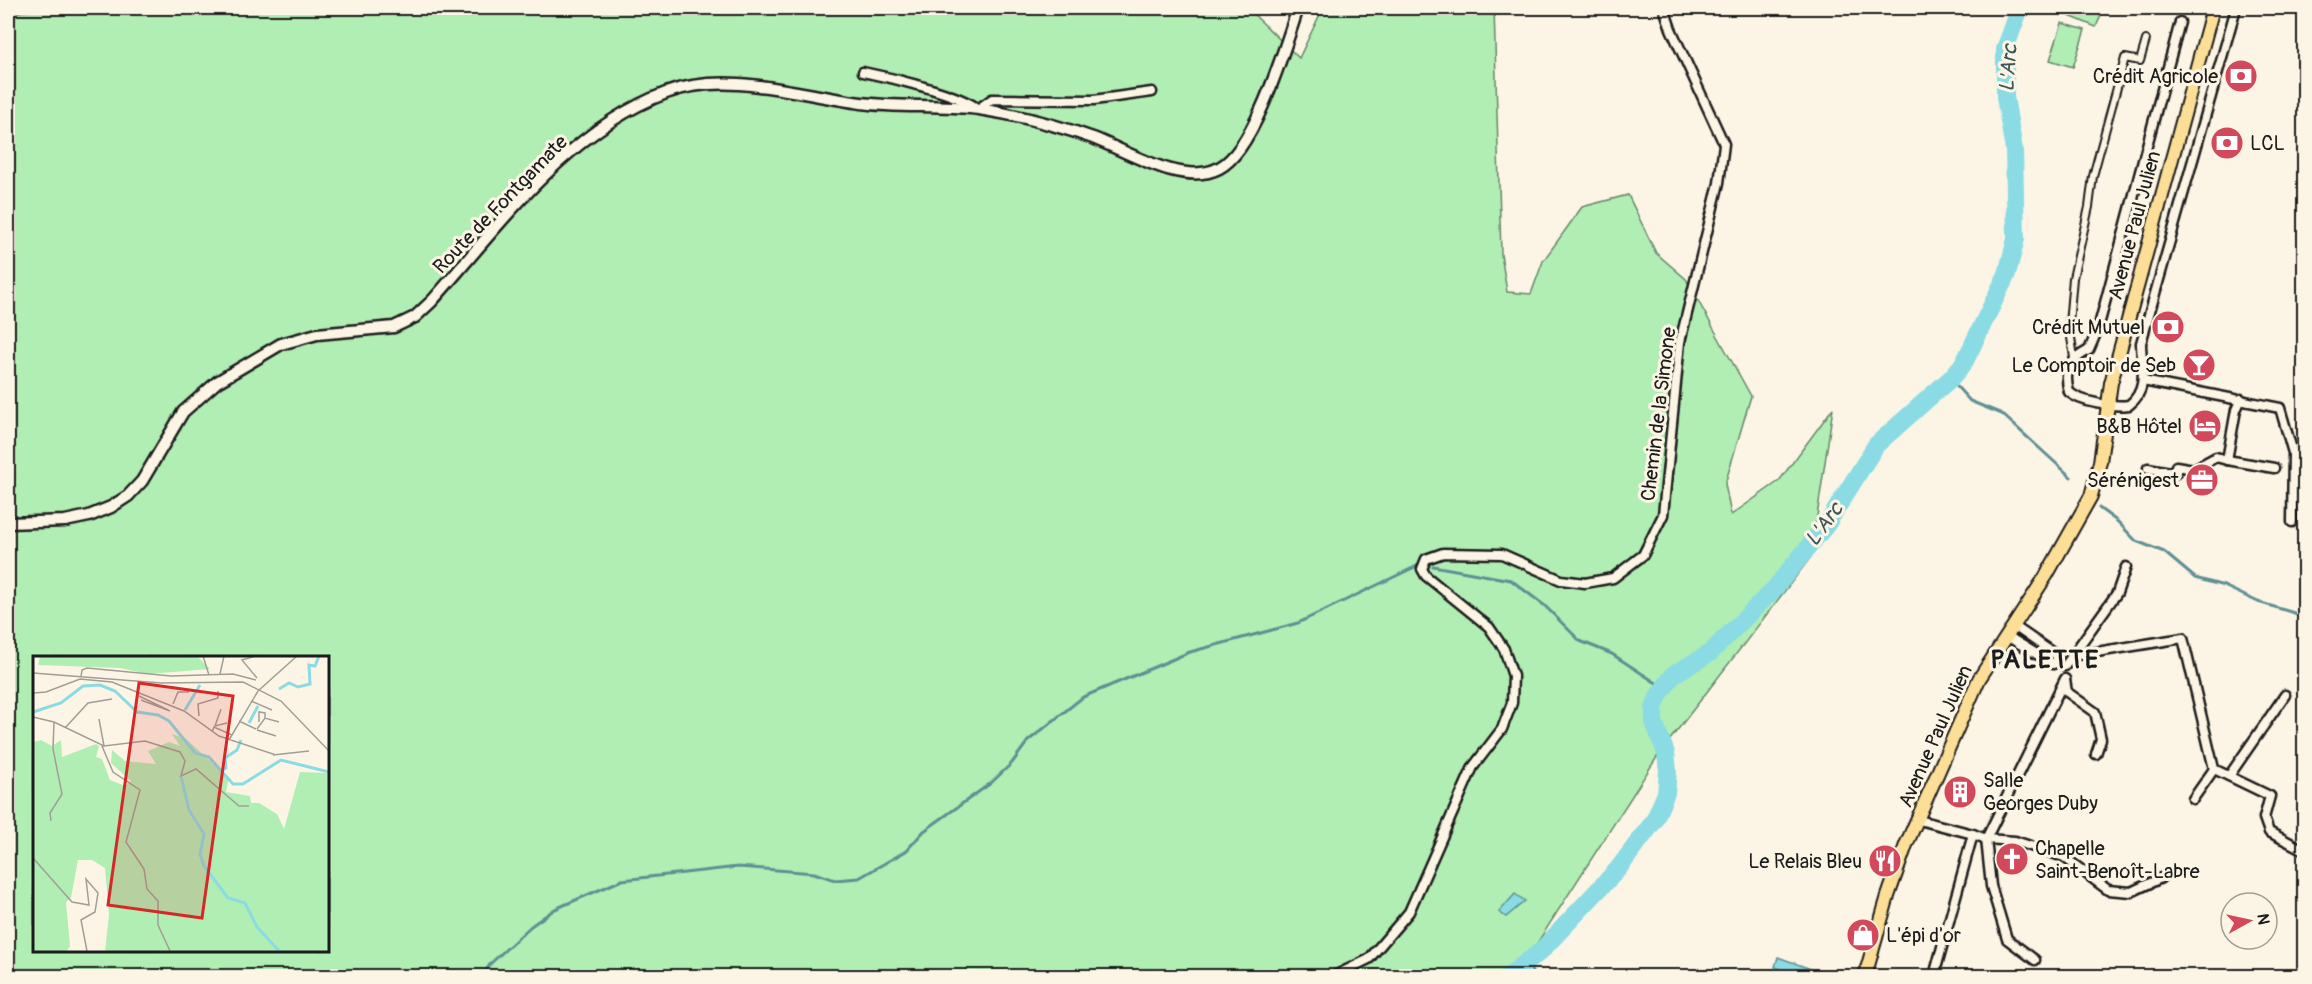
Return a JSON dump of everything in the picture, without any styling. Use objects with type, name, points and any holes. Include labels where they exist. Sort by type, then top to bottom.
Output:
[{"type":"main road","name":"Avenue Paul Julien","points":[[1865,976],[1887,896],[1906,845],[1919,820],[1979,679],[2067,542],[2091,496],[2100,462],[2107,403],[2213,8]]},
{"type":"street","name":"Route de Fontgamate","points":[[8,523],[65,520],[89,516],[128,496],[142,482],[183,412],[217,382],[281,344],[317,334],[394,327],[415,317],[432,302],[530,192],[572,152],[617,118],[665,93],[689,86],[715,83],[864,104],[978,109],[1045,122],[1182,172],[1201,174],[1218,170],[1233,160],[1254,125],[1298,8]]},
{"type":"street","name":"Chemin de la Simone","points":[[1334,976],[1369,959],[1409,912],[1473,767],[1502,729],[1512,703],[1513,676],[1504,649],[1489,627],[1426,576],[1422,569],[1426,559],[1443,554],[1502,554],[1561,580],[1585,583],[1613,578],[1644,555],[1663,515],[1680,342],[1719,183],[1724,144],[1671,29],[1664,8]]},
{"type":"street","points":[[2180,22],[2098,329],[2090,350],[2074,358],[2066,372],[2069,392],[2079,399],[2129,405],[2138,396],[2144,369],[2141,343],[2236,8]]},
{"type":"street","points":[[2074,358],[2069,324],[2073,278],[2096,166],[2125,58],[2140,62],[2146,40]]},
{"type":"street","points":[[863,72],[902,79],[915,86],[968,100],[978,109],[992,99],[1094,100],[1152,92]]},
{"type":"street","points":[[2143,381],[2272,405],[2282,412],[2294,453],[2292,522]]},
{"type":"street","points":[[2228,460],[2236,410],[2241,399]]},
{"type":"street","points":[[2148,468],[2176,472],[2176,466],[2194,468],[2216,457],[2274,468]]},
{"type":"street","points":[[2011,631],[2053,664],[2061,664],[2072,656],[2117,593],[2126,567]]},
{"type":"street","points":[[2072,656],[2183,638],[2214,770],[2193,799]]},
{"type":"street","points":[[2061,664],[2067,692],[2095,712],[2101,739],[2096,754]]},
{"type":"street","points":[[2035,960],[2007,939],[1991,886],[1986,839],[2064,679]]},
{"type":"street","points":[[2229,776],[2285,695]]},
{"type":"street","points":[[2214,770],[2270,796],[2264,818],[2269,832],[2304,850]]},
{"type":"street","points":[[1919,820],[1986,839],[2015,841],[2064,857],[2108,890],[2131,892],[2161,879]]},
{"type":"street","points":[[1934,976],[1973,834]]},
{"type":"green space","points":[[51,8],[1247,8],[1299,58],[1323,8],[1494,8],[1501,254],[1507,292],[1531,294],[1543,261],[1582,207],[1628,195],[1656,253],[1686,279],[1751,396],[1725,484],[1731,515],[1779,481],[1833,408],[1811,557],[1659,754],[1516,976],[8,976],[8,13]]},
{"type":"green space","points":[[2070,8],[2104,8],[2096,27],[2067,15]]},
{"type":"green space","points":[[2062,23],[2085,30],[2073,67],[2050,60]]},
{"type":"water","points":[[1515,894],[1525,901],[1506,917],[1499,912]]},
{"type":"water","points":[[1778,957],[1811,969],[1812,976],[1801,976],[1775,967]]},
{"type":"waterway","name":"L'Arc","points":[[1508,976],[1540,952],[1618,869],[1654,821],[1666,793],[1668,771],[1666,753],[1654,722],[1654,708],[1659,695],[1674,674],[1710,653],[1775,588],[1827,524],[1876,445],[1950,379],[1964,363],[2007,274],[2016,239],[2014,150],[2005,97],[2005,49],[2020,8]]},
{"type":"waterway","points":[[1950,379],[1970,401],[2002,414],[2071,477]]},
{"type":"waterway","points":[[2099,508],[2118,522],[2136,541],[2164,552],[2195,578],[2224,586],[2258,602],[2304,616]]},
{"type":"waterway","points":[[482,976],[491,963],[531,926],[555,909],[622,880],[738,867],[814,873],[835,880],[859,878],[906,851],[924,831],[991,783],[1012,763],[1028,741],[1083,697],[1190,652],[1298,623],[1419,565]]},
{"type":"waterway","points":[[1433,566],[1511,580],[1545,606],[1580,641],[1612,654],[1664,688]]},
{"type":"waterway","points":[[1527,963],[1534,976]]},
{"type":"place","name":"Crédit Agricole","points":[[2241,76]]},
{"type":"place","name":"LCL","points":[[2227,143]]},
{"type":"place","name":"Crédit Mutuel","points":[[2168,327]]},
{"type":"place","name":"Le Comptoir de Seb","points":[[2199,365]]},
{"type":"place","name":"B&B Hôtel","points":[[2205,426]]},
{"type":"place","name":"Sérénigest","points":[[2202,480]]},
{"type":"place","name":"Salle Georges Duby","points":[[1960,792]]},
{"type":"place","name":"Chapelle Saint-Benoît-Labre","points":[[2012,859]]},
{"type":"place","name":"Le Relais Bleu","points":[[1885,861]]},
{"type":"place","name":"L'épi d'or","points":[[1863,935]]},
{"type":"district","name":"PALETTE","points":[[2045,659]]}]
